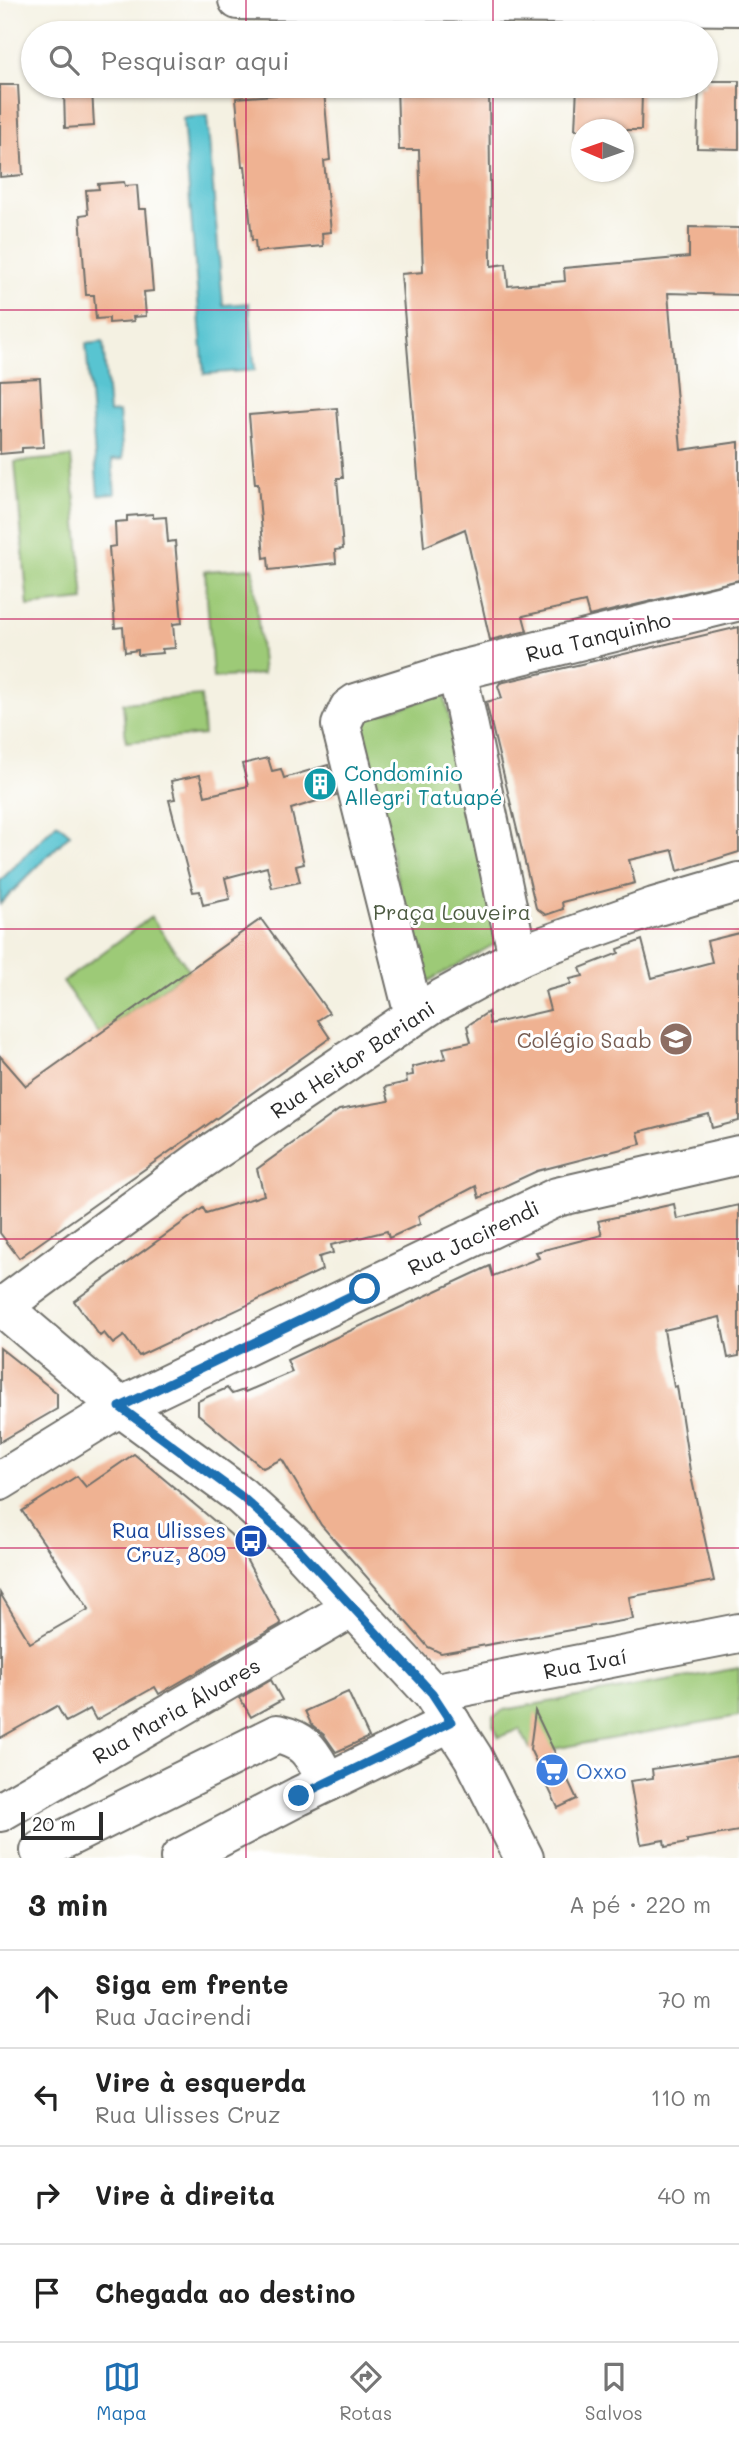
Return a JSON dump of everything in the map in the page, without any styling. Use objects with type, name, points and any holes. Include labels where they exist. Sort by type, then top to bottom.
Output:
[{"type":"street","points":[[238,0],[739,6]]},
{"type":"street","name":"Rua Tanquinho","points":[[457,670],[739,601]]},
{"type":"street","points":[[414,1015],[341,726],[349,708],[356,703],[457,670],[518,957]]},
{"type":"street","name":"Rua Heitor Bariani","points":[[1,1306],[201,1160],[414,1015],[518,957],[654,907],[739,882]]},
{"type":"street","name":"Rua Jacirendi","points":[[0,1480],[120,1407],[557,1197],[739,1155]]},
{"type":"street","points":[[1,1306],[120,1407],[241,1496],[297,1547],[441,1708],[473,1757],[524,1858]]},
{"type":"street","name":"Rua Maria Álvares","points":[[0,1812],[352,1608]]},
{"type":"street","name":"Rua Ivaí","points":[[180,1858],[328,1782],[441,1708],[739,1633]]},
{"type":"street","points":[[40,1851],[277,1734],[296,1739],[308,1748],[328,1782]]},
{"type":"green space","points":[[71,457],[84,600],[28,606],[15,462]]},
{"type":"green space","points":[[253,568],[263,674],[213,678],[205,571]]},
{"type":"green space","name":"Praça Louveira","points":[[444,694],[500,941],[427,982],[419,975],[363,719]]},
{"type":"green space","points":[[201,696],[204,735],[126,742],[123,703]]},
{"type":"green space","points":[[151,917],[189,970],[99,1034],[63,982]]},
{"type":"green space","points":[[739,1668],[739,1716],[553,1749],[530,1749],[520,1729],[499,1737],[493,1725],[494,1716],[504,1710]]},
{"type":"water","points":[[207,116],[223,305],[249,303],[255,370],[204,374],[183,118]]},
{"type":"water","points":[[103,342],[109,413],[119,412],[123,459],[112,460],[115,494],[98,495],[86,344]]},
{"type":"water","points":[[57,823],[70,834],[0,904],[0,881]]},
{"type":"building","points":[[718,81],[739,81],[739,149],[697,148],[699,98],[718,98]]},
{"type":"building","points":[[0,85],[18,85],[23,175],[0,177]]},
{"type":"building","points":[[64,98],[92,98],[94,126],[65,128]]},
{"type":"building","points":[[236,98],[325,98],[330,160],[324,161],[331,232],[322,233],[323,246],[256,252],[255,240],[252,240],[245,166],[242,166]]},
{"type":"building","points":[[397,98],[489,98],[491,266],[506,264],[508,286],[565,281],[564,268],[689,257],[689,227],[739,228],[739,295],[668,293],[681,450],[739,442],[739,580],[589,616],[585,602],[523,616],[527,631],[490,640],[465,529],[424,547],[401,274],[423,272],[419,150],[399,150]]},
{"type":"building","points":[[576,98],[642,98],[641,130],[634,130],[634,119],[576,119]]},
{"type":"building","points":[[124,182],[125,186],[137,185],[139,209],[146,209],[153,291],[144,292],[146,316],[133,317],[134,321],[109,323],[109,318],[96,319],[94,295],[86,295],[80,215],[88,214],[86,190],[99,189],[98,184]]},
{"type":"building","points":[[40,378],[44,447],[22,448],[22,452],[0,454],[0,380]]},
{"type":"building","points":[[337,408],[343,478],[337,478],[343,549],[335,550],[336,563],[269,570],[268,557],[264,558],[249,415]]},
{"type":"building","points":[[153,514],[153,518],[166,517],[168,542],[175,541],[182,623],[173,624],[175,648],[162,649],[163,653],[138,655],[138,650],[125,652],[123,627],[115,628],[109,547],[116,546],[115,522],[127,521],[127,516]]},
{"type":"building","points":[[739,627],[739,852],[678,871],[673,850],[629,860],[635,883],[562,902],[563,909],[546,915],[536,908],[486,702],[502,698],[498,686],[500,683]]},
{"type":"building","points":[[268,758],[272,771],[281,769],[284,778],[328,765],[336,795],[291,809],[304,864],[296,866],[300,882],[272,888],[267,867],[225,878],[230,899],[203,905],[200,891],[193,892],[169,800],[175,799],[171,781],[200,775],[205,796],[248,786],[242,764]]},
{"type":"building","points":[[261,919],[329,1013],[318,1020],[330,1038],[19,1258],[0,1233],[0,1056],[26,1086]]},
{"type":"building","points":[[739,933],[739,1121],[712,1128],[709,1114],[638,1132],[641,1144],[537,1171],[479,1198],[476,1186],[418,1216],[420,1224],[389,1238],[387,1231],[331,1245],[333,1253],[319,1257],[322,1270],[139,1356],[124,1336],[113,1344],[104,1333],[100,1336],[74,1301],[203,1208],[206,1213],[264,1195],[257,1169],[339,1110],[389,1101],[385,1087],[407,1082],[406,1076],[413,1075],[412,1067],[446,1058],[443,1048],[471,1042],[467,1026],[488,1012],[490,1024],[550,1010],[545,991],[571,984],[570,979],[583,976],[580,968],[619,953],[618,949],[642,940],[652,978],[712,962],[707,941]]},
{"type":"building","points":[[674,1204],[677,1219],[739,1205],[739,1356],[728,1358],[720,1317],[664,1330],[714,1581],[629,1597],[633,1619],[441,1653],[428,1647],[321,1525],[282,1459],[263,1468],[198,1414],[198,1401],[227,1388],[232,1394],[244,1390],[245,1392],[292,1372],[287,1360],[490,1266],[493,1276],[539,1258],[536,1252],[602,1235],[598,1221]]},
{"type":"building","points":[[0,1348],[57,1393],[57,1409],[0,1442]]},
{"type":"building","points":[[134,1454],[230,1534],[281,1624],[159,1694],[155,1687],[96,1720],[90,1709],[66,1722],[57,1706],[0,1738],[0,1593],[30,1643],[89,1609],[22,1511],[77,1476],[86,1487]]},
{"type":"building","points":[[271,1680],[282,1700],[251,1717],[240,1698]]},
{"type":"building","points":[[348,1692],[369,1737],[336,1752],[324,1735],[311,1724],[305,1711]]},
{"type":"building","points":[[535,1711],[577,1799],[558,1808],[530,1749]]},
{"type":"building","points":[[739,1756],[739,1831],[687,1840],[687,1843],[665,1847],[664,1840],[641,1844],[630,1781],[653,1778],[652,1769]]},
{"type":"place","name":"Condomínio Allegri Tatuapé","points":[[320,784]]},
{"type":"place","name":"Colégio Saab","points":[[676,1039]]},
{"type":"place","name":"Rua Ulisses Cruz, 809","points":[[251,1541]]},
{"type":"place","name":"Oxxo","points":[[552,1770]]},
{"type":"route","points":[[299,1796],[451,1722],[432,1693],[297,1547],[241,1496],[120,1407],[365,1289]]}]
